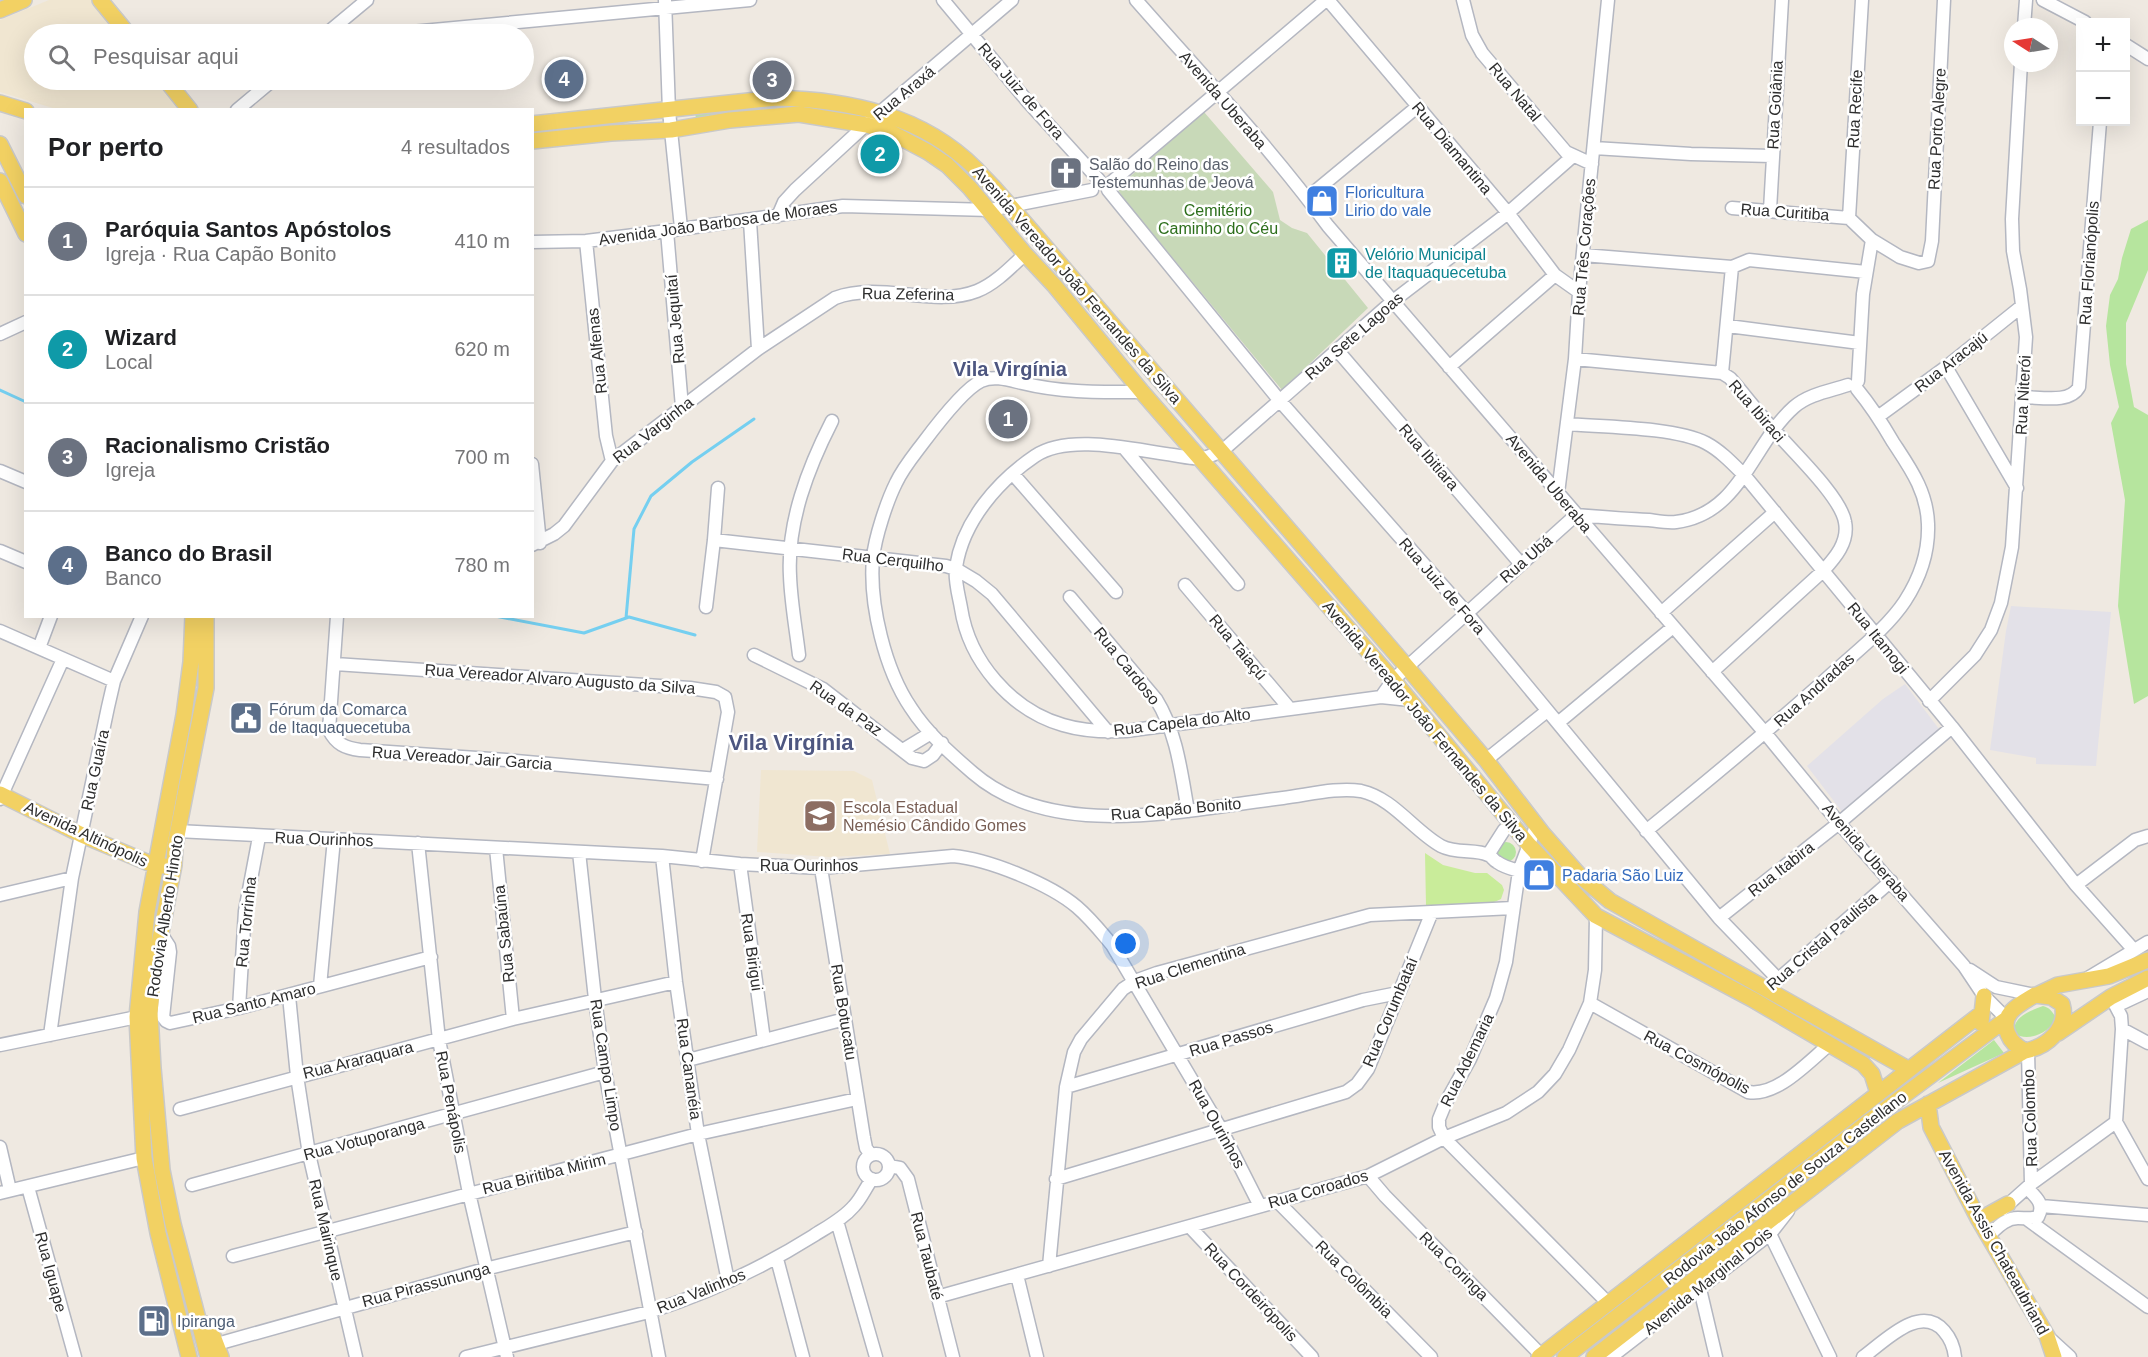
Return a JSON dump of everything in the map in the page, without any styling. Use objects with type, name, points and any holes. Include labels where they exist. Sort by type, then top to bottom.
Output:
[{"type":"main road","points":[[0,10],[24,0]]},
{"type":"main road","points":[[100,0],[120,24]]},
{"type":"main road","points":[[174,90],[188,108]]},
{"type":"main road","name":"Avenida Vereador João Fernandes da Silva","points":[[534,124],[776,98],[828,101],[881,113],[908,122],[939,140],[975,168],[1011,207],[1407,667],[1486,760],[1536,826],[1580,876],[1610,901],[1773,984],[1908,1069]]},
{"type":"main road","points":[[0,103],[24,110]]},
{"type":"main road","name":"Avenida Vereador João Fernandes da Silva","points":[[534,141],[611,132],[670,130],[787,115],[820,117],[867,125],[890,132],[928,152],[958,175],[990,210],[1142,392],[1410,700],[1529,845],[1596,916],[1752,999],[1863,1064],[1872,1074],[1878,1093]]},
{"type":"main road","points":[[0,144],[24,192]]},
{"type":"main road","points":[[0,181],[5,206],[24,231]]},
{"type":"main road","points":[[1260,527],[1275,513]]},
{"type":"main road","name":"Rodovia Alberto Hinoto","points":[[189,1357],[158,1233],[144,1158],[136,1017],[141,957],[191,662],[193,618]]},
{"type":"main road","name":"Rodovia Alberto Hinoto","points":[[206,618],[206,688],[177,831],[174,865],[154,970],[150,1013],[162,1170],[173,1224],[208,1357]]},
{"type":"main road","points":[[1443,741],[1459,729]]},
{"type":"main road","points":[[174,768],[175,783],[167,824],[172,830],[177,831]]},
{"type":"main road","name":"Avenida Altinópolis","points":[[1,796],[82,835],[156,866],[174,865]]},
{"type":"main road","points":[[2148,960],[2109,976],[2058,985],[2036,995],[2012,1011],[2006,1019],[2006,1030],[2015,1045],[2026,1051],[2114,1001],[2148,978]]},
{"type":"main road","points":[[2036,995],[2051,997],[2062,1004],[2063,1022],[2056,1035]]},
{"type":"main road","points":[[1978,1040],[1984,996]]},
{"type":"main road","points":[[1540,1356],[1983,1013]]},
{"type":"main road","name":"Rodovia João Afonso de Souza Castellano","points":[[1565,1357],[2006,1019]]},
{"type":"main road","name":"Rodovia João Afonso de Souza Castellano","points":[[1594,1357],[1911,1112],[2026,1051]]},
{"type":"main road","name":"Avenida Assis Chateaubriand","points":[[1928,1104],[1931,1127],[1983,1227],[2047,1336],[2054,1357]]},
{"type":"main road","name":"Avenida Assis Chateaubriand","points":[[1911,1112],[1931,1127]]},
{"type":"main road","points":[[1716,1241],[1759,1186]]},
{"type":"main road","points":[[1983,1227],[2008,1210]]},
{"type":"main road","points":[[196,1316],[213,1336],[219,1350]]},
{"type":"street","points":[[338,24],[367,0]]},
{"type":"street","points":[[485,24],[666,5],[750,0]]},
{"type":"street","name":"Rua Juiz de Fora","points":[[944,0],[1280,400],[1466,612],[1773,984]]},
{"type":"street","name":"Rua Araxá","points":[[778,216],[784,202],[795,190],[1012,0]]},
{"type":"street","name":"Avenida Uberaba","points":[[1136,0],[1766,734],[1839,823],[1964,966],[1984,996],[2006,1019]]},
{"type":"street","points":[[1102,186],[1218,93],[1327,0]]},
{"type":"street","name":"Rua Diamantina","points":[[1327,0],[1508,213],[1555,275],[1579,292]]},
{"type":"street","name":"Rua Natal","points":[[1463,0],[1472,35],[1482,53],[1554,139],[1573,156],[1592,164]]},
{"type":"street","name":"Rua Três Corações","points":[[1558,493],[1575,359],[1579,292],[1608,0]]},
{"type":"street","name":"Rua Goiânia","points":[[1770,210],[1782,0]]},
{"type":"street","name":"Rua Recife","points":[[1849,218],[1862,0]]},
{"type":"street","name":"Rua Porto Alegre","points":[[1930,259],[1944,0]]},
{"type":"street","points":[[2025,18],[2026,0]]},
{"type":"street","points":[[2043,0],[2077,18]]},
{"type":"street","points":[[666,5],[670,130],[681,228]]},
{"type":"street","points":[[2130,48],[2148,59]]},
{"type":"street","name":"Rua Niterói","points":[[1929,701],[1975,655],[1991,630],[2008,575],[2017,488],[2026,337],[2013,251],[2012,219],[2020,72]]},
{"type":"street","points":[[239,108],[261,90]]},
{"type":"street","points":[[1307,198],[1417,107]]},
{"type":"street","name":"Rua Florianópolis","points":[[2023,397],[2065,398],[2076,392],[2080,381],[2100,126]]},
{"type":"street","points":[[1594,148],[1772,156]]},
{"type":"street","name":"Rua Sete Lagoas","points":[[1222,452],[1393,301],[1508,213],[1573,156]]},
{"type":"street","name":"Avenida João Barbosa de Moraes","points":[[534,242],[586,241],[750,221],[843,206],[990,210],[1102,186]]},
{"type":"street","name":"Rua Curitiba","points":[[1732,208],[1849,218],[1872,240],[1900,257],[1912,262],[1925,262],[1930,259]]},
{"type":"street","points":[[750,221],[758,349]]},
{"type":"street","name":"Rua Jequitaí","points":[[667,231],[682,407]]},
{"type":"street","points":[[1576,515],[1676,522],[1696,516],[1712,508],[1745,476],[1774,430],[1793,408],[1804,399],[1855,385],[1866,272],[1872,240]]},
{"type":"street","name":"Rua Alfenas","points":[[586,241],[606,436],[612,461]]},
{"type":"street","name":"Rua Zeferina","points":[[758,349],[835,298],[848,293],[965,295],[981,290],[1025,254]]},
{"type":"street","points":[[1583,255],[1732,267],[1749,260],[1866,272]]},
{"type":"street","points":[[1722,373],[1732,267]]},
{"type":"street","points":[[1449,367],[1555,275]]},
{"type":"street","name":"Rua Aracajú","points":[[1879,416],[1946,367],[2022,306]]},
{"type":"street","points":[[0,334],[24,323]]},
{"type":"street","points":[[1728,326],[1860,342]]},
{"type":"street","name":"Rua Varginha","points":[[536,544],[564,526],[612,461],[758,349]]},
{"type":"street","name":"Rua Ibitiara","points":[[1338,351],[1520,564]]},
{"type":"street","name":"Rua Ibiraci","points":[[1575,359],[1722,373],[1730,378],[1840,508],[1846,523],[1845,539],[1838,554],[1823,572],[1712,672]]},
{"type":"street","points":[[1946,367],[2017,488]]},
{"type":"street","name":"Rua Capão Bonito","points":[[1142,392],[1066,391],[994,378],[981,381],[969,389],[934,428],[896,482],[873,557],[877,620],[890,666],[900,691],[912,711],[931,733],[976,775],[1000,792],[1021,802],[1052,810],[1125,816],[1188,811],[1350,790],[1364,792],[1385,803],[1443,847],[1488,855],[1495,862],[1519,871]]},
{"type":"street","name":"Rua Andradas","points":[[1646,831],[1766,734],[1875,634],[1903,604],[1915,584],[1924,562],[1928,524],[1918,479],[1879,416],[1855,385]]},
{"type":"street","points":[[799,655],[789,576],[790,549],[798,506],[816,453],[832,421]]},
{"type":"street","name":"Rua Itamogi","points":[[1567,424],[1681,435],[1705,442],[1723,455],[1745,476],[1775,512],[1952,727],[2076,885],[2133,949]]},
{"type":"street","name":"Rua Capela do Alto","points":[[1200,458],[1086,444],[1066,444],[1049,448],[1036,455],[993,492],[976,514],[967,532],[956,569],[963,620],[973,647],[990,674],[1007,694],[1048,720],[1108,732],[1171,726],[1381,697],[1410,700]]},
{"type":"street","points":[[1124,448],[1238,584]]},
{"type":"street","points":[[1200,458],[1222,452]]},
{"type":"street","points":[[0,471],[24,481]]},
{"type":"street","points":[[1013,474],[1116,592]]},
{"type":"street","points":[[706,607],[718,488]]},
{"type":"street","points":[[534,504],[536,544]]},
{"type":"street","points":[[1661,613],[1775,512]]},
{"type":"street","name":"Rua Ubá","points":[[1393,680],[1576,515]]},
{"type":"street","name":"Rua Cerquilho","points":[[714,540],[873,557],[956,569],[976,581],[998,602],[1108,732]]},
{"type":"street","points":[[0,551],[24,561]]},
{"type":"street","name":"Rua Taiaçú","points":[[1185,585],[1290,709]]},
{"type":"street","name":"Rua Cardoso","points":[[1070,597],[1156,699],[1171,726],[1188,811]]},
{"type":"street","points":[[39,648],[50,618]]},
{"type":"street","name":"Rua Guaíra","points":[[50,1035],[72,878],[114,681],[141,618]]},
{"type":"street","name":"Rua Vereador Jair Garcia","points":[[337,618],[329,730],[334,740],[350,749],[717,779]]},
{"type":"street","points":[[1558,722],[1673,627]]},
{"type":"street","points":[[0,631],[114,681]]},
{"type":"street","name":"Rua da Paz","points":[[753,655],[823,689],[912,758],[924,762],[942,743]]},
{"type":"street","points":[[1,796],[63,659]]},
{"type":"street","name":"Rua Vereador Alvaro Augusto da Silva","points":[[335,664],[549,677],[716,692],[725,697],[728,712],[702,861]]},
{"type":"street","points":[[1381,697],[1393,680]]},
{"type":"street","points":[[1486,760],[1547,711]]},
{"type":"street","name":"Rua Itabira","points":[[1719,918],[1839,823],[1952,727]]},
{"type":"street","points":[[903,750],[931,733]]},
{"type":"street","points":[[1488,855],[1504,830],[1512,824]]},
{"type":"street","name":"Rua Ademaria","points":[[1444,1138],[1439,1119],[1470,1059],[1496,998],[1506,962],[1519,871],[1536,826]]},
{"type":"street","name":"Rua Ourinhos","points":[[177,831],[662,856],[740,864],[821,868],[953,856],[971,857],[994,864],[1075,905],[1091,919],[1112,945],[1221,1129],[1260,1206]]},
{"type":"street","points":[[2076,885],[2135,840],[2148,836]]},
{"type":"street","name":"Rua Torrinha","points":[[239,1008],[245,910],[259,837]]},
{"type":"street","points":[[320,986],[334,839]]},
{"type":"street","name":"Rua Penápolis","points":[[418,843],[439,1040],[469,1193],[506,1352]]},
{"type":"street","name":"Rua Sabaúna","points":[[496,848],[513,1019]]},
{"type":"street","name":"Rua Campo Limpo","points":[[579,852],[605,1072],[659,1357]]},
{"type":"street","name":"Rua Cananéia","points":[[662,856],[676,982],[698,1134],[728,1281]]},
{"type":"street","name":"Rua Birigui","points":[[740,864],[764,1040]]},
{"type":"street","name":"Rua Botucatu","points":[[821,868],[866,1148],[871,1155]]},
{"type":"street","points":[[0,895],[72,878]]},
{"type":"street","name":"Rua Cristal Paulista","points":[[1752,999],[1773,984],[1891,881]]},
{"type":"street","name":"Rua Clementina","points":[[1049,1266],[1056,1179],[1070,1064],[1081,1039],[1123,989],[1135,981],[1348,919],[1370,915],[1513,908]]},
{"type":"street","name":"Rua Corumbataí","points":[[1056,1179],[1346,1092],[1357,1084],[1368,1069],[1432,912]]},
{"type":"street","name":"Rua Coroados","points":[[937,1297],[1368,1176],[1444,1138],[1506,1113],[1538,1092],[1560,1066],[1590,1003],[1595,970],[1596,916]]},
{"type":"street","name":"Rua Santo Amaro","points":[[160,932],[170,952],[163,1017],[166,1021],[176,1022],[289,996],[431,957]]},
{"type":"street","points":[[2088,978],[2148,942]]},
{"type":"street","name":"Avenida Uberaba","points":[[1964,966],[1996,987],[2036,995]]},
{"type":"street","name":"Rua Araraquara","points":[[180,1109],[513,1019],[676,982]]},
{"type":"street","points":[[2148,991],[2114,1001],[2121,1016],[2122,1029],[2116,1122],[2148,1179]]},
{"type":"street","name":"Rua Passos","points":[[1066,1087],[1364,1000],[1398,993]]},
{"type":"street","name":"Rua Mairinque","points":[[289,996],[297,1076],[309,1154],[356,1357]]},
{"type":"street","name":"Rua Cosmópolis","points":[[1590,1003],[1748,1092],[1758,1094],[1776,1087],[1830,1044]]},
{"type":"street","points":[[0,1046],[136,1017]]},
{"type":"street","points":[[688,1060],[845,1019]]},
{"type":"street","points":[[2122,1029],[2148,1043]]},
{"type":"street","name":"Rua Colombo","points":[[2026,1051],[2029,1186]]},
{"type":"street","name":"Rua Votuporanga","points":[[192,1185],[605,1072]]},
{"type":"street","name":"Rua Biritiba Mirim","points":[[233,1256],[698,1134],[858,1099]]},
{"type":"street","points":[[2116,1122],[2029,1186],[2008,1210],[2028,1220],[2148,1307]]},
{"type":"street","points":[[1444,1138],[1608,1303]]},
{"type":"street","points":[[0,1147],[5,1192],[144,1158]]},
{"type":"street","points":[[871,1155],[885,1157],[889,1166],[886,1176],[876,1180],[867,1176],[863,1167],[871,1155]]},
{"type":"street","name":"Rua Taubaté","points":[[889,1166],[900,1168],[908,1179],[953,1357]]},
{"type":"street","name":"Rua Coringa","points":[[1368,1176],[1384,1196],[1540,1356]]},
{"type":"street","name":"Rua Valinhos","points":[[466,1357],[506,1352],[678,1303],[777,1259],[837,1221],[855,1205],[872,1179]]},
{"type":"street","name":"Rua Iguape","points":[[28,1186],[75,1357]]},
{"type":"street","points":[[2028,1220],[2038,1217],[2041,1206],[2029,1186]]},
{"type":"street","name":"Avenida Marginal Dois","points":[[1611,1357],[1627,1352],[1700,1289],[1770,1234],[1799,1198]]},
{"type":"street","name":"Rua Colômbia","points":[[1278,1202],[1431,1357]]},
{"type":"street","points":[[2041,1206],[2148,1215]]},
{"type":"street","points":[[837,1221],[876,1357]]},
{"type":"street","name":"Rua Cordeirópolis","points":[[1190,1227],[1312,1357]]},
{"type":"street","name":"Rua Pirassununga","points":[[219,1350],[344,1308],[486,1269],[636,1232]]},
{"type":"street","points":[[1770,1234],[1830,1357]]},
{"type":"street","points":[[777,1259],[803,1357]]},
{"type":"street","points":[[1017,1275],[1037,1357]]},
{"type":"street","points":[[1700,1289],[1716,1357]]},
{"type":"street","points":[[1863,1357],[1903,1328],[1913,1322],[1923,1320],[1933,1322],[1942,1329],[1950,1339],[1955,1357]]},
{"type":"street","points":[[2047,1336],[2070,1357]]},
{"type":"shaded area","points":[[49,0],[91,0],[111,24],[24,24],[24,90],[164,90],[179,108],[53,108],[0,92],[0,20]]},
{"type":"shaded area","points":[[2011,606],[2111,612],[2096,766],[2036,764],[2036,758],[1990,750]]},
{"type":"shaded area","points":[[1905,684],[1939,729],[1843,813],[1807,766],[1883,699]]},
{"type":"shaded area","name":"Escola Estadual Nemésio Cândido Gomes","points":[[761,770],[854,771],[872,780],[890,854],[829,857],[757,852]]},
{"type":"green space","points":[[811,103],[814,108],[696,118],[695,113]]},
{"type":"green space","name":"Cemitério Caminho do Céu","points":[[1204,112],[1273,192],[1280,220],[1292,228],[1307,233],[1368,308],[1282,390],[1117,188]]},
{"type":"green space","points":[[2148,220],[2148,270],[2126,323],[2126,364],[2134,407],[2148,415],[2148,696],[2134,704],[2118,606],[2125,500],[2111,423],[2119,407],[2110,365],[2106,326],[2110,295],[2118,279],[2131,229]]},
{"type":"green space","points":[[1506,842],[1513,845],[1516,852],[1513,859],[1506,862],[1499,859],[1496,852],[1499,845]]},
{"type":"green space","points":[[1425,853],[1443,865],[1475,873],[1487,873],[1502,885],[1504,890],[1501,899],[1474,906],[1426,906]]},
{"type":"green space","points":[[2043,1006],[2051,1010],[2056,1018],[2049,1028],[2031,1037],[2014,1033],[2014,1027],[2019,1018]]},
{"type":"green space","points":[[1994,1040],[2004,1053],[1938,1083]]},
{"type":"waterway","points":[[0,390],[24,401]]},
{"type":"waterway","points":[[626,618],[634,529],[651,496],[692,462],[754,419]]},
{"type":"waterway","points":[[505,618],[584,633],[629,617],[695,635]]},
{"type":"place","name":"Banco do Brasil","points":[[564,79]]},
{"type":"place","name":"Racionalismo Cristão","points":[[772,80]]},
{"type":"place","name":"Wizard","points":[[880,154]]},
{"type":"place","name":"Salão do Reino das Testemunhas de Jeová","points":[[1066,173]]},
{"type":"place","name":"Floricultura Lirio do vale","points":[[1322,201]]},
{"type":"place","name":"Velório Municipal de Itaquaquecetuba","points":[[1342,263]]},
{"type":"place","name":"Paróquia Santos Apóstolos","points":[[1008,419]]},
{"type":"place","name":"Fórum da Comarca de Itaquaquecetuba","points":[[246,718]]},
{"type":"place","name":"Escola Estadual Nemésio Cândido Gomes","points":[[820,816]]},
{"type":"place","name":"Padaria São Luiz","points":[[1539,875]]},
{"type":"place","name":"Ipiranga","points":[[154,1321]]},
{"type":"district","name":"Vila Virgínia","points":[[1010,369]]},
{"type":"district","name":"Vila Virgínia","points":[[791,742]]}]
